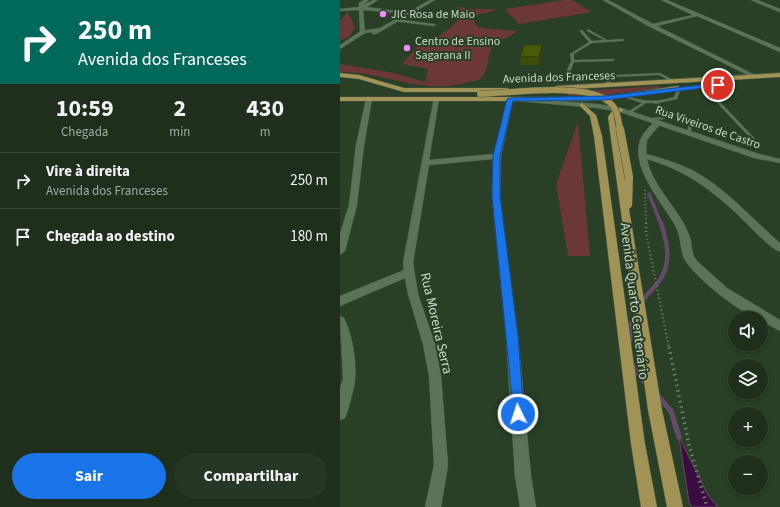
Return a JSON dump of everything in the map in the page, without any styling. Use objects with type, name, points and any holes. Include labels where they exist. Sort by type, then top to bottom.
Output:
[{"type":"main road","name":"Avenida dos Franceses","points":[[340,75],[354,76],[404,90],[496,87],[703,86],[780,80]]},
{"type":"main road","name":"Avenida dos Franceses","points":[[340,99],[583,99],[622,96],[677,85],[780,75]]},
{"type":"main road","points":[[354,76],[378,89],[395,93],[480,94],[568,91],[588,93],[604,98],[612,104],[617,113],[629,177],[627,230]]},
{"type":"main road","name":"Avenida Quarto Centenário","points":[[582,105],[589,110],[594,118],[611,229],[638,444],[649,507]]},
{"type":"main road","name":"Avenida Quarto Centenário","points":[[621,110],[614,112],[611,118],[655,410],[675,507]]},
{"type":"street","points":[[361,33],[360,4],[367,0]]},
{"type":"street","points":[[360,8],[376,0]]},
{"type":"street","points":[[340,51],[371,32],[433,0]]},
{"type":"street","points":[[606,1],[620,0]]},
{"type":"street","points":[[663,0],[780,50]]},
{"type":"street","points":[[753,0],[780,11]]},
{"type":"street","points":[[606,1],[652,26],[756,77]]},
{"type":"street","points":[[340,10],[360,8],[409,13]]},
{"type":"street","points":[[652,26],[697,15]]},
{"type":"street","points":[[360,20],[371,32]]},
{"type":"street","points":[[396,20],[434,25]]},
{"type":"street","points":[[340,47],[361,33],[371,32]]},
{"type":"street","points":[[340,251],[353,206],[360,145],[369,99]]},
{"type":"street","name":"Rua Moreira Serra","points":[[433,507],[440,465],[435,376],[429,344],[413,294],[408,263],[436,99]]},
{"type":"street","points":[[510,99],[497,156],[496,196],[512,336],[523,476],[528,507]]},
{"type":"street","name":"Rua Viveiros de Castro","points":[[510,99],[582,105],[630,112],[757,156],[780,161]]},
{"type":"street","points":[[655,120],[642,140],[644,168],[684,233],[687,255],[693,264],[710,281],[744,306],[780,326]]},
{"type":"street","points":[[642,155],[662,160],[696,176],[780,248]]},
{"type":"street","points":[[426,163],[497,156]]},
{"type":"street","points":[[340,301],[409,272]]},
{"type":"street","points":[[340,321],[347,343],[349,379],[340,413]]},
{"type":"lane","points":[[588,30],[606,40]]},
{"type":"lane","points":[[581,31],[591,42]]},
{"type":"lane","points":[[622,96],[644,103],[676,98],[677,85],[660,74],[610,77],[570,75],[568,72],[573,62],[572,54],[591,42],[623,40]]},
{"type":"lane","points":[[573,62],[613,60]]},
{"type":"lane","points":[[609,86],[608,78],[610,77]]},
{"type":"lane","points":[[703,86],[759,145]]},
{"type":"lane","points":[[654,102],[669,113],[691,122],[689,133]]},
{"type":"lane","points":[[630,112],[644,103]]},
{"type":"lane","points":[[655,120],[664,118],[669,113]]},
{"type":"path","points":[[644,168],[646,233],[689,445],[707,507]]},
{"type":"shaded area","points":[[572,0],[592,12],[519,24],[505,9]]},
{"type":"shaded area","points":[[458,7],[473,9],[496,9],[474,17],[475,24],[480,28],[516,31],[514,34],[497,41],[494,44],[490,51],[485,73],[475,81],[452,86],[419,85],[357,73],[340,72],[340,64],[394,73],[425,82],[428,69],[402,64],[423,40],[441,35],[458,21],[453,15],[447,13]]},
{"type":"shaded area","points":[[348,12],[355,27],[350,36],[340,41],[340,21]]},
{"type":"shaded area","points":[[659,86],[660,88],[606,95],[568,96],[568,93],[580,91]]},
{"type":"shaded area","points":[[578,122],[590,256],[568,256],[556,184]]},
{"type":"shaded area","points":[[679,437],[709,497],[718,507],[692,507],[689,502]]},
{"type":"building","points":[[525,45],[542,45],[539,57],[520,56]]},
{"type":"waterway","points":[[649,194],[661,224]]},
{"type":"waterway","points":[[642,302],[660,280],[666,266],[667,252],[661,223]]},
{"type":"waterway","points":[[630,341],[630,325],[637,312]]},
{"type":"waterway","points":[[633,366],[635,371],[647,384]]},
{"type":"waterway","points":[[657,395],[671,411],[679,437]]},
{"type":"place","name":"JIC Rosa de Maio","points":[[383,14]]},
{"type":"place","name":"Centro de Ensino Sagarana II","points":[[407,48]]},
{"type":"route","points":[[518,414],[512,336],[496,196],[497,156],[510,99],[594,99],[679,88],[718,85]]}]
